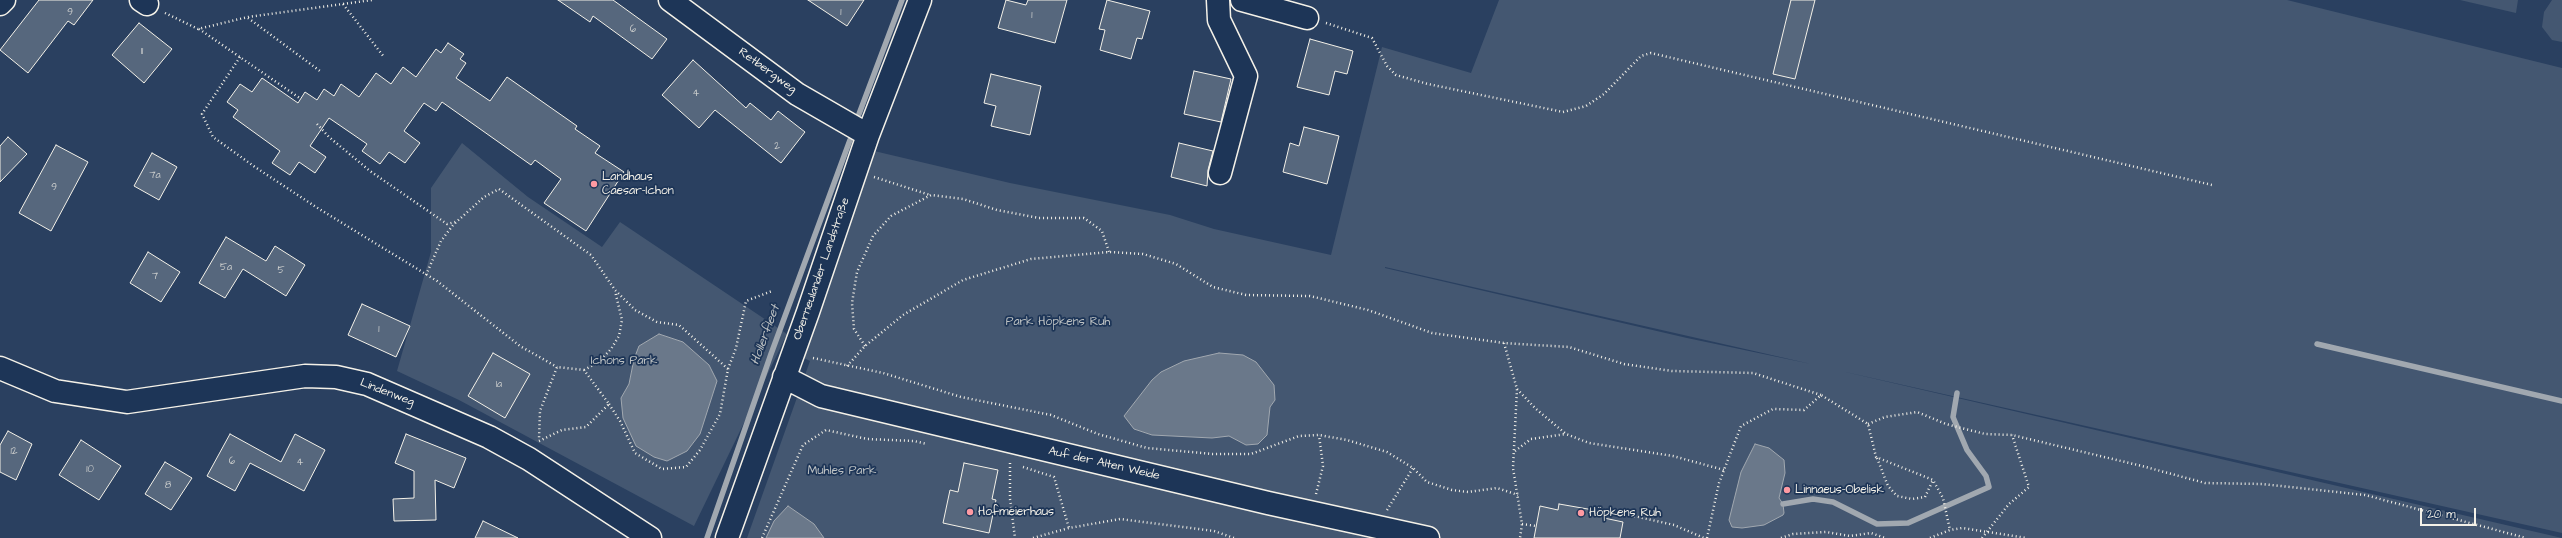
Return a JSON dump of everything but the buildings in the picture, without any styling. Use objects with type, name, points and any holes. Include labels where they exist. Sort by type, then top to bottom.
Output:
[{"type":"street","points":[[0,4],[4,0]]},
{"type":"street","name":"Retbergweg","points":[[670,0],[798,94],[868,136]]},
{"type":"street","name":"Oberneulander Landstraße","points":[[727,538],[868,136],[920,0]]},
{"type":"street","points":[[1218,0],[1219,20],[1246,76],[1220,173]]},
{"type":"street","points":[[1242,0],[1307,18]]},
{"type":"street","name":"Lindenweg","points":[[0,368],[55,391],[127,402],[305,376],[336,377],[367,384],[489,437],[529,459],[650,538]]},
{"type":"street","name":"Auf der Alten Weide","points":[[784,377],[821,396],[1312,513],[1428,538]]},
{"type":"path","points":[[198,29],[248,17],[372,0]]},
{"type":"path","points":[[144,2],[198,29],[301,99]]},
{"type":"path","points":[[343,4],[384,57]]},
{"type":"path","points":[[248,17],[320,71]]},
{"type":"path","points":[[1307,18],[1353,30],[1372,38],[1386,66],[1396,75],[1428,84],[1563,112],[1586,106],[1604,94],[1641,56],[1651,53],[2212,185]]},
{"type":"path","points":[[240,57],[202,114],[213,137],[255,167],[316,207],[426,274],[520,346],[557,367],[584,370],[599,362],[611,349],[619,336],[622,320],[615,290]]},
{"type":"path","points":[[317,124],[329,137],[370,171],[447,224],[457,221]]},
{"type":"path","points":[[856,171],[931,195],[963,199],[997,210],[1039,218],[1084,218],[1102,231],[1109,252]]},
{"type":"path","points":[[426,274],[441,241],[457,221],[484,197],[499,189],[592,255],[615,290],[635,310],[657,322],[679,325],[728,369]]},
{"type":"path","points":[[865,346],[854,329],[852,303],[857,272],[873,236],[891,216],[931,195]]},
{"type":"path","points":[[847,366],[865,346],[903,315],[963,280],[1031,259],[1109,252],[1143,254],[1176,264],[1213,287],[1246,295],[1310,296],[1368,310],[1432,333],[1504,343],[1569,346],[1624,364],[1672,371],[1753,372],[1821,395],[1868,424],[1876,457],[1888,486],[1897,496],[1912,499],[1925,496],[1933,480]]},
{"type":"path","points":[[584,370],[620,421],[635,453],[662,469],[686,467],[700,450],[720,414],[728,369],[736,348],[746,301],[772,291]]},
{"type":"path","points":[[1504,343],[1517,389],[1513,468],[1522,524],[1520,538]]},
{"type":"path","points":[[793,351],[818,360],[883,373],[961,397],[1051,415],[1098,434],[1147,448],[1213,454],[1252,454],[1298,436],[1319,435],[1347,440],[1387,452],[1413,468],[1427,482],[1452,490],[1468,492],[1497,488],[1518,495]]},
{"type":"path","points":[[529,459],[539,439],[540,411],[557,367]]},
{"type":"path","points":[[1517,389],[1536,409],[1566,434],[1589,443],[1673,456],[1724,470]]},
{"type":"path","points":[[1634,516],[1674,525],[1705,538],[1719,483],[1741,426],[1773,409],[1804,410],[1821,395]]},
{"type":"path","points":[[539,439],[562,430],[586,427],[609,404]]},
{"type":"path","points":[[1868,424],[1885,417],[1917,412],[1946,424],[1985,434],[2012,435],[2142,466],[2205,484],[2262,484],[2365,495],[2526,538]]},
{"type":"path","points":[[762,538],[803,445],[826,430],[867,439],[914,441],[929,445]]},
{"type":"path","points":[[1515,451],[1531,439],[1566,434]]},
{"type":"path","points":[[1312,513],[1323,466],[1319,435]]},
{"type":"path","points":[[1982,538],[1985,531],[2009,504],[2029,487],[2012,435]]},
{"type":"path","points":[[1876,457],[1933,480],[1943,498],[1950,530]]},
{"type":"path","points":[[1003,461],[1054,477],[1069,528]]},
{"type":"path","points":[[1010,463],[1010,499],[1015,538]]},
{"type":"path","points":[[1376,527],[1413,468]]},
{"type":"path","points":[[1033,538],[1069,528],[1120,519],[1214,531],[1234,538]]},
{"type":"path","points":[[1522,524],[1536,526]]},
{"type":"path","points":[[1930,538],[1950,530],[1962,528],[2027,538]]},
{"type":"path","points":[[1781,538],[1793,534],[1826,532],[1850,536],[1871,533],[1885,538]]},
{"type":"green space","points":[[1499,0],[2287,0],[2562,68],[2562,533],[1841,371],[2562,538],[747,538],[810,361],[802,357],[874,151],[1010,183],[1170,215],[1214,229],[1331,255],[1382,47],[1471,73]],"holes":[[[1385,267],[1811,364],[1687,338]]]},
{"type":"green space","points":[[2460,0],[2518,0],[2516,13]]},
{"type":"green space","points":[[2552,0],[2562,0],[2562,42],[2552,40],[2542,27],[2544,12]]},
{"type":"green space","name":"Ichons Park","points":[[462,143],[528,197],[602,247],[620,222],[787,334],[694,526],[459,400],[397,371],[431,252],[431,188]]},
{"type":"shaded area","points":[[659,334],[683,342],[709,365],[717,381],[700,434],[687,451],[667,461],[654,457],[636,446],[623,418],[621,398],[629,384],[634,359],[639,346]]},
{"type":"shaded area","points":[[1219,353],[1243,355],[1256,362],[1274,385],[1275,400],[1270,407],[1267,435],[1258,444],[1246,445],[1229,436],[1212,438],[1152,435],[1134,429],[1124,416],[1152,380],[1161,372],[1184,361]]},
{"type":"shaded area","points":[[1755,444],[1769,448],[1784,460],[1785,473],[1779,498],[1783,504],[1784,513],[1783,515],[1764,525],[1742,528],[1732,527],[1729,520],[1741,472]]},
{"type":"shaded area","points":[[788,506],[814,524],[824,538],[766,538],[774,521]]},
{"type":"waterway","name":"Hollerfleet","points":[[859,114],[902,0]]},
{"type":"waterway","name":"Hollerfleet","points":[[707,538],[771,354],[850,140]]},
{"type":"waterway","points":[[2317,344],[2562,401]]},
{"type":"waterway","points":[[1783,504],[1813,499],[1833,502],[1877,524],[1908,523],[1989,487],[1986,476],[1967,450],[1953,417],[1957,393]]},
{"type":"place","name":"Landhaus Caesar-Ichon","points":[[594,184]]},
{"type":"place","name":"Linnaeus-Obelisk","points":[[1787,490]]},
{"type":"place","name":"Hofmeierhaus","points":[[970,512]]},
{"type":"place","name":"Höpkens Ruh","points":[[1581,513]]},
{"type":"park label","name":"Park Höpkens Ruh","points":[[1058,322]]},
{"type":"park label","name":"Muhles Park","points":[[842,471]]}]
